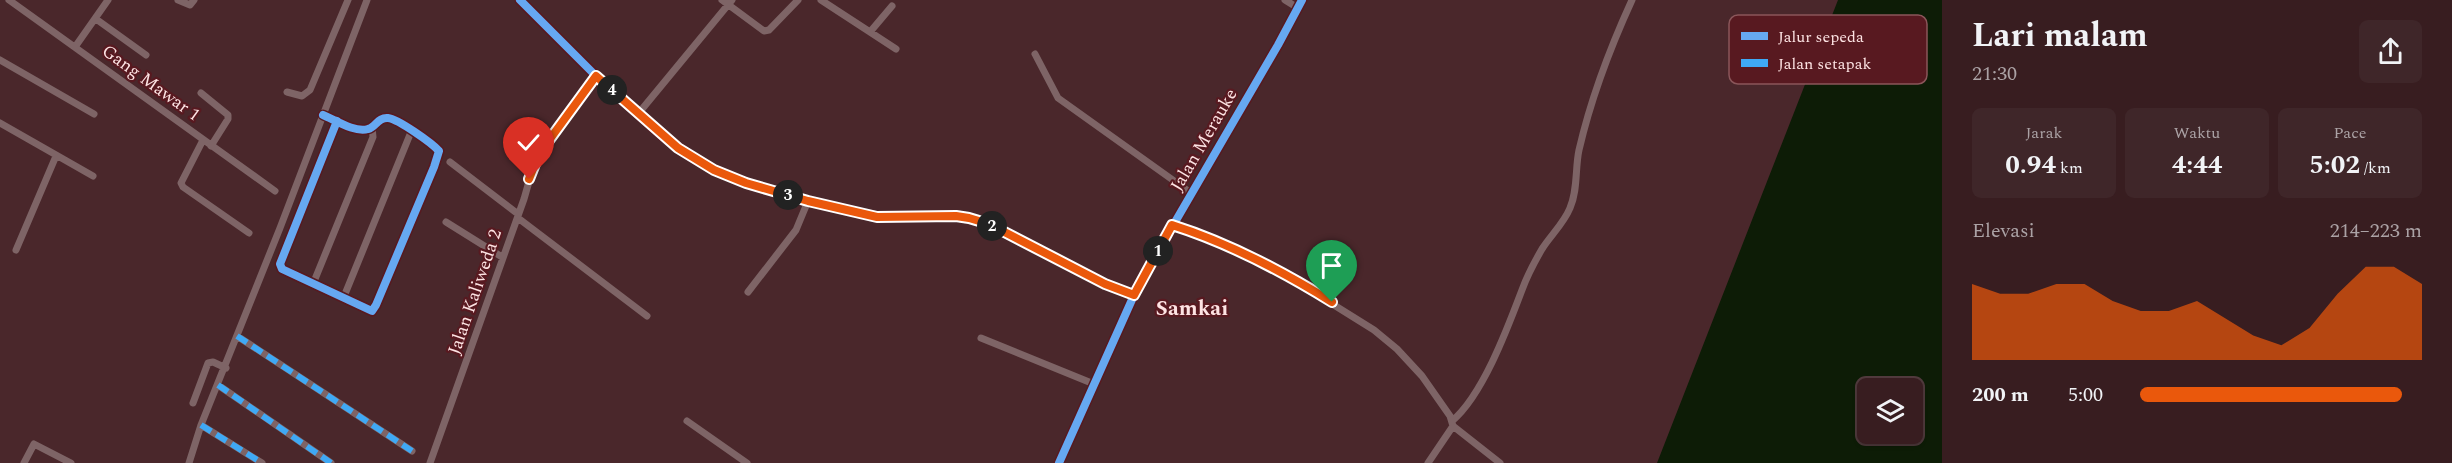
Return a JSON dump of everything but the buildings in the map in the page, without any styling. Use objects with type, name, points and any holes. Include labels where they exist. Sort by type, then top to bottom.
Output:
[{"type":"street","name":"Gang Mawar 1","points":[[9,0],[275,191]]},
{"type":"street","points":[[75,47],[108,0]]},
{"type":"street","points":[[178,0],[190,5],[194,0]]},
{"type":"street","points":[[287,92],[302,96],[310,90],[348,0]]},
{"type":"street","points":[[189,463],[201,425],[367,0]]},
{"type":"street","points":[[520,0],[596,76],[638,114],[678,148],[714,170],[746,183],[808,201],[877,217],[969,218],[989,224],[1105,284],[1134,295]]},
{"type":"street","points":[[638,114],[727,2],[764,31],[769,30],[798,0]]},
{"type":"street","points":[[821,0],[896,49]]},
{"type":"street","points":[[1285,0],[1300,4]]},
{"type":"street","points":[[1428,463],[1485,375],[1507,332],[1522,288],[1541,250],[1571,206],[1576,164],[1583,136],[1608,55],[1632,0]]},
{"type":"street","name":"Jalan Merauke","points":[[1059,463],[1134,295],[1300,4]]},
{"type":"street","points":[[870,33],[892,6]]},
{"type":"street","points":[[96,19],[146,55]]},
{"type":"street","points":[[1035,54],[1058,98],[1191,193]]},
{"type":"street","points":[[0,60],[94,114]]},
{"type":"street","name":"Jalan Kaliweda 2","points":[[430,463],[518,216],[534,164],[596,76]]},
{"type":"street","points":[[201,93],[228,115],[228,119],[211,146]]},
{"type":"street","points":[[323,115],[337,122],[365,129],[372,127],[381,119],[390,118],[439,151],[374,309],[369,311],[282,269],[280,264],[337,122]]},
{"type":"street","points":[[1,126],[93,176]]},
{"type":"street","points":[[313,284],[374,137],[372,127]]},
{"type":"street","points":[[344,299],[411,132]]},
{"type":"street","points":[[203,140],[181,183],[183,187],[249,233]]},
{"type":"street","points":[[16,250],[56,156]]},
{"type":"street","points":[[450,162],[647,316]]},
{"type":"street","points":[[298,179],[311,184]]},
{"type":"street","points":[[748,292],[796,231],[808,201]]},
{"type":"street","points":[[446,222],[502,257]]},
{"type":"street","points":[[1172,225],[1208,236],[1281,272],[1374,330],[1397,349],[1422,376],[1440,399],[1453,424],[1500,463]]},
{"type":"street","points":[[237,336],[412,451]]},
{"type":"street","points":[[981,338],[1094,384]]},
{"type":"street","points":[[194,403],[206,368],[213,362],[224,367]]},
{"type":"street","points":[[218,385],[320,460],[331,463]]},
{"type":"street","points":[[687,421],[747,463]]},
{"type":"street","points":[[201,425],[262,463]]},
{"type":"street","points":[[24,463],[34,444],[71,463]]},
{"type":"shaded area","points":[[1838,0],[1942,0],[1942,463],[1657,463],[1805,84],[1927,84],[1927,15],[1832,15]]},
{"type":"marked path","points":[[237,336],[412,451]]},
{"type":"marked path","points":[[218,385],[331,463]]},
{"type":"marked path","points":[[201,425],[262,463]]},
{"type":"cycle path","points":[[520,0],[594,74],[660,134],[696,160],[713,169],[746,183],[808,201],[877,217],[956,216],[969,218],[989,224],[1105,284],[1134,295]]},
{"type":"cycle path","points":[[1059,463],[1139,284],[1302,0]]},
{"type":"cycle path","points":[[323,115],[328,117],[333,120],[339,123],[351,128],[363,130],[371,128],[382,119],[393,119],[415,132],[439,151],[372,311],[282,269],[280,264],[337,121]]},
{"type":"district","name":"Samkai","points":[[1192,309]]},
{"type":"route","points":[[529,179],[539,154],[596,76],[678,148],[714,170],[746,183],[808,201],[877,217],[956,216],[969,218],[989,224],[1105,284],[1134,295],[1172,225],[1208,236],[1281,272],[1332,302]]}]
